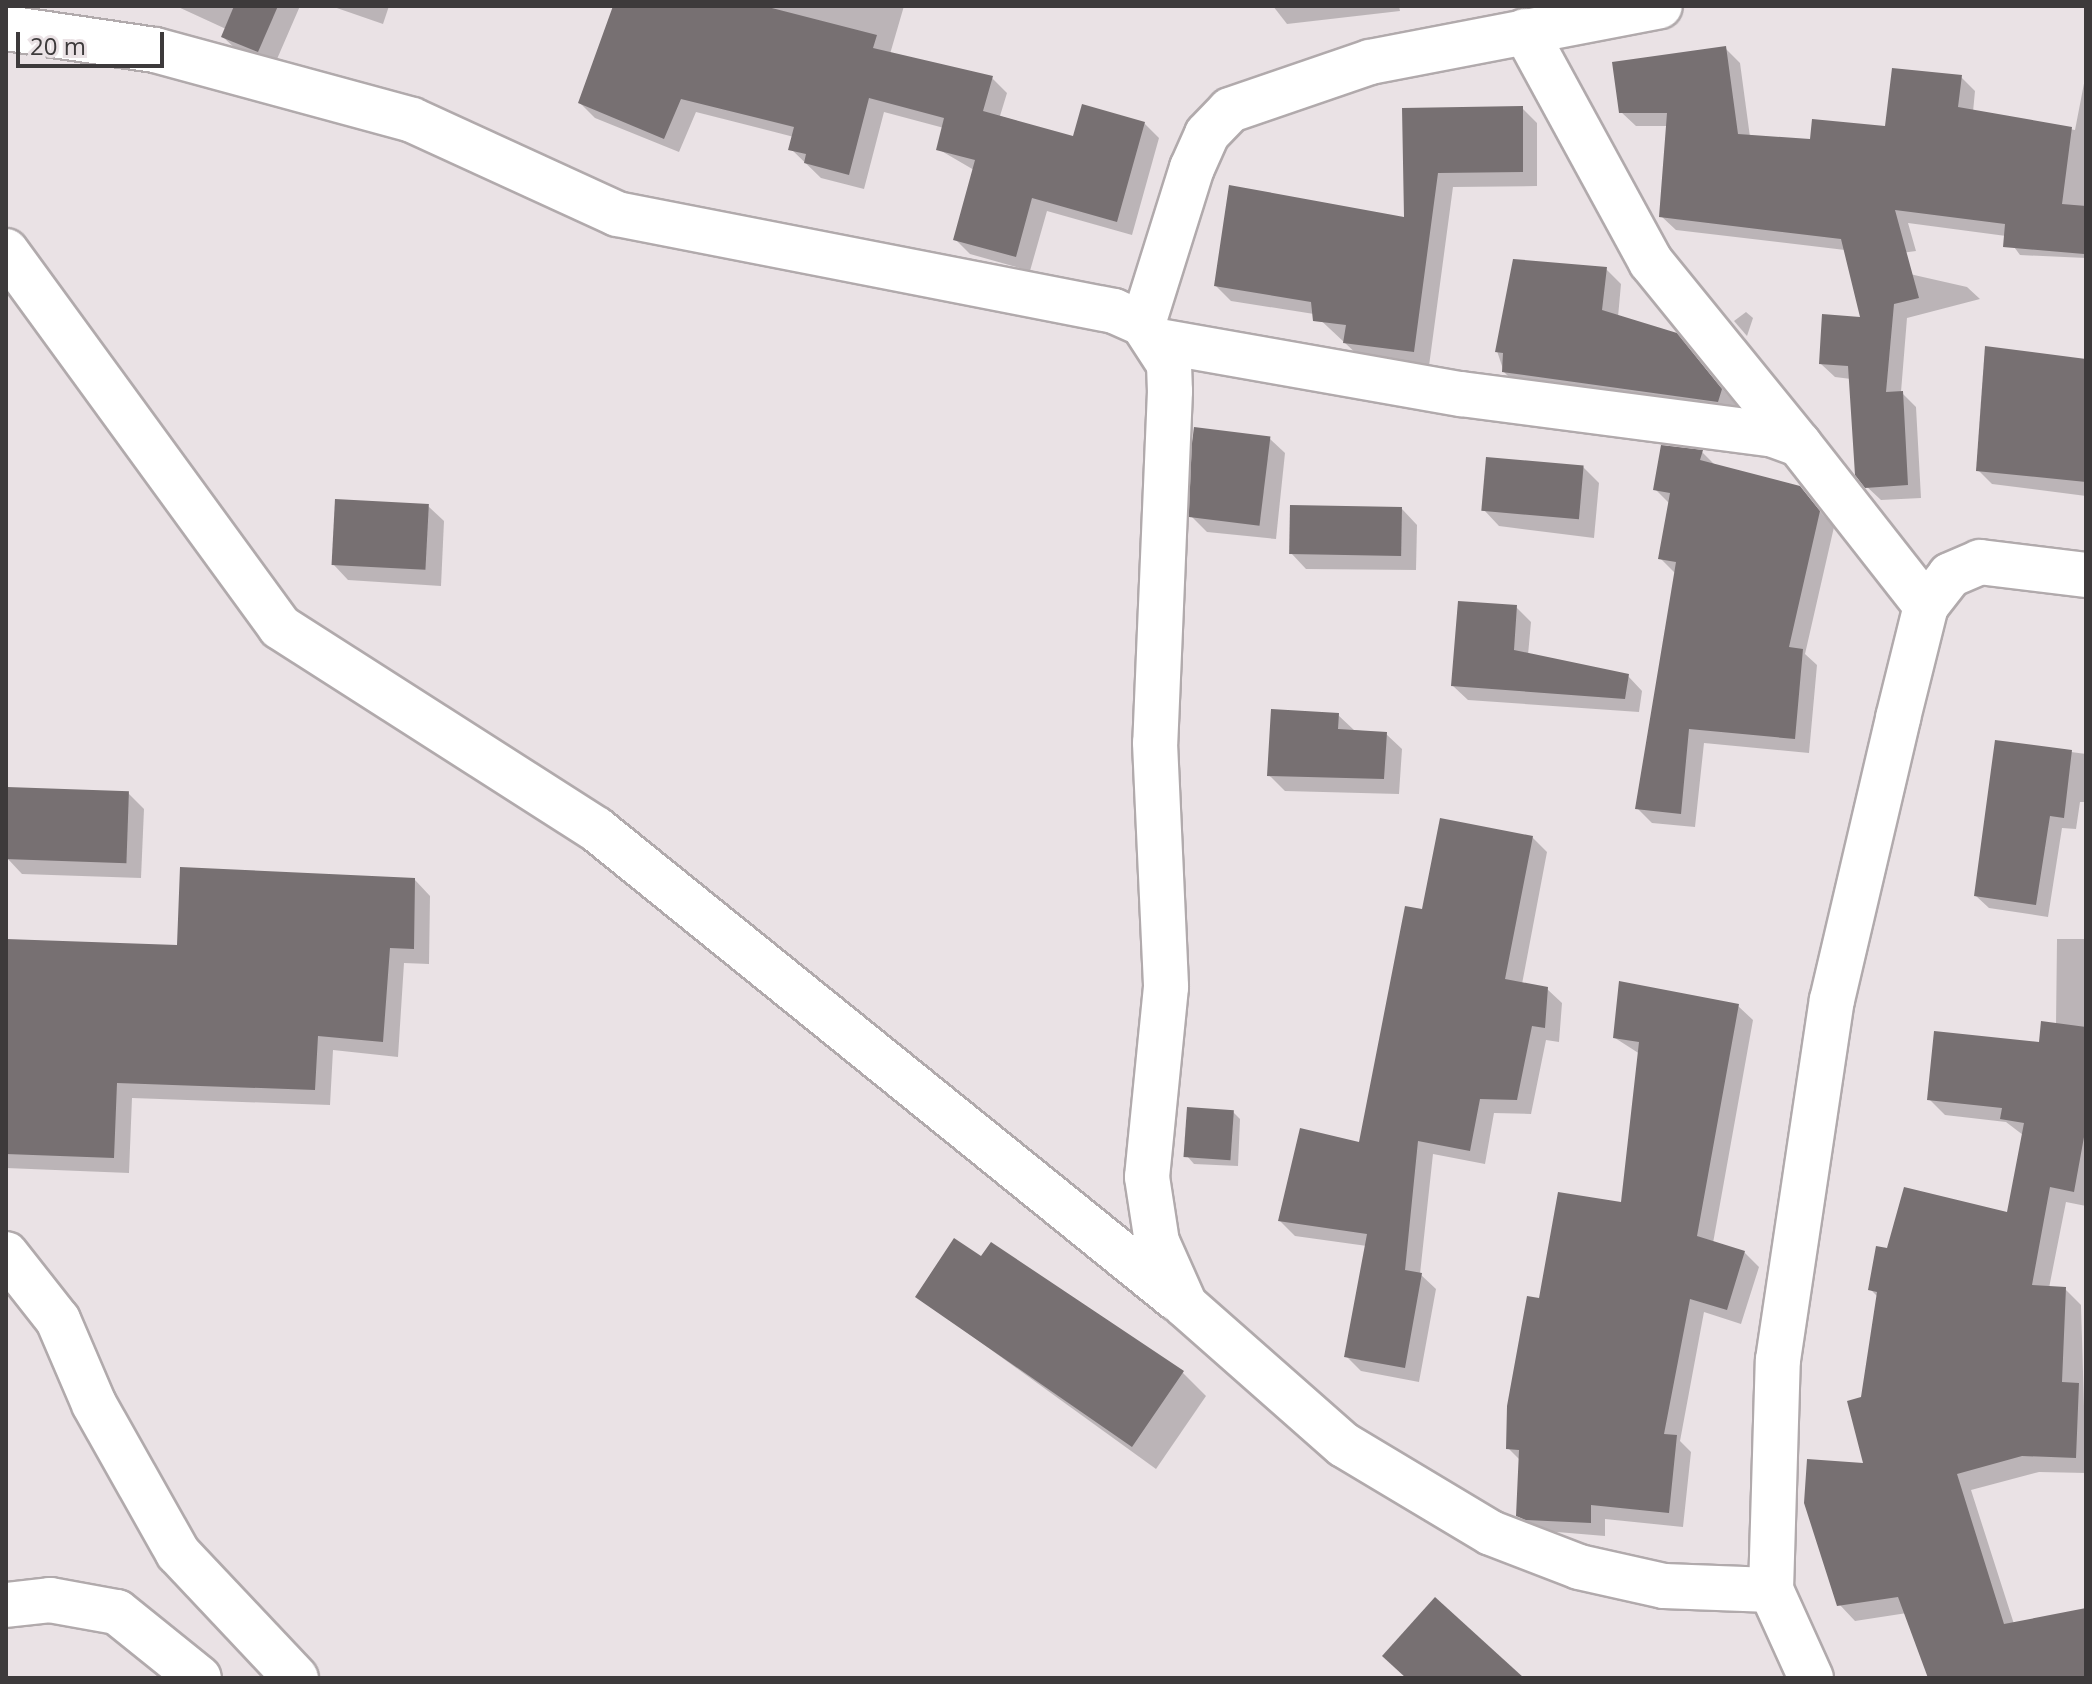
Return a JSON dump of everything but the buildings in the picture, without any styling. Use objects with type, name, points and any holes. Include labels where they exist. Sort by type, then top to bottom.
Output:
[{"type":"street","points":[[1185,1305],[1157,1242],[1147,1177],[1166,987],[1155,743],[1170,391],[1151,333],[1192,168],[1207,134],[1230,110],[1370,62],[1545,21],[1660,6]]},
{"type":"street","points":[[1545,21],[1651,262],[1926,606]]},
{"type":"street","points":[[6,28],[155,50],[412,120],[617,214],[1114,311],[1151,333],[1461,394],[1746,429],[1799,444]]},
{"type":"street","points":[[6,251],[280,627],[608,838],[1185,1305],[1344,1445],[1491,1533],[1579,1567],[1664,1586],[1771,1590]]},
{"type":"street","points":[[1811,1678],[1771,1590],[1778,1360],[1832,1000],[1926,606],[1950,575],[1980,562],[2086,575]]},
{"type":"street","points":[[6,1254],[58,1320],[94,1404],[178,1553],[296,1678]]},
{"type":"street","points":[[6,1605],[50,1600],[117,1612],[199,1678]]}]
